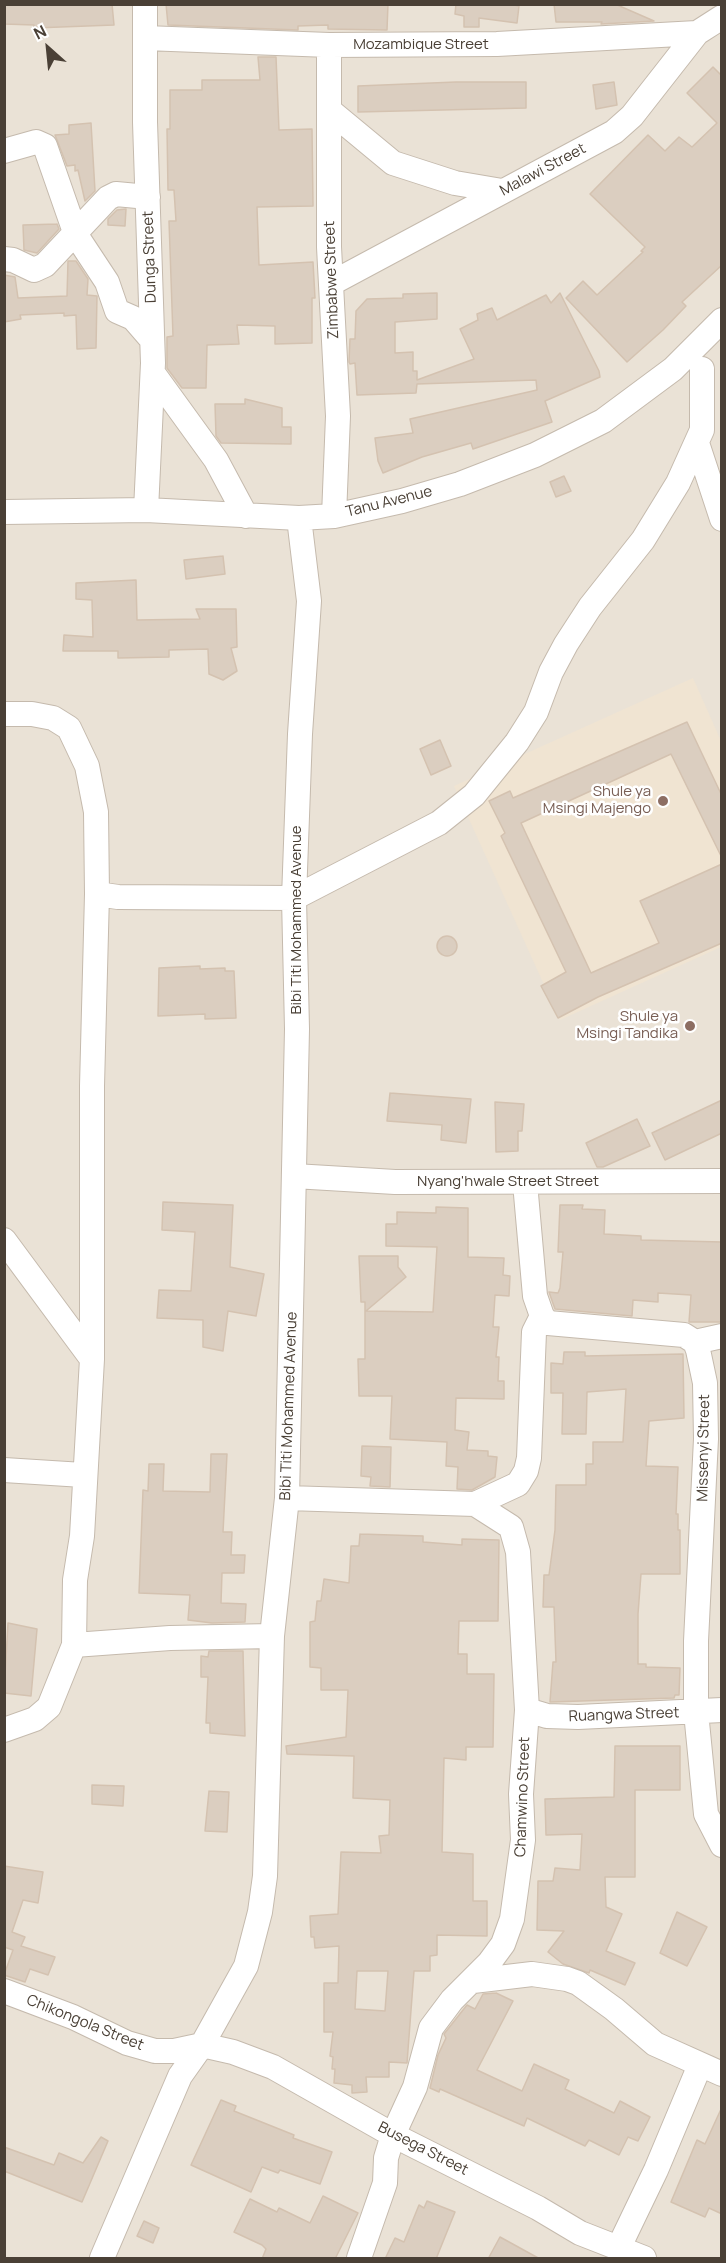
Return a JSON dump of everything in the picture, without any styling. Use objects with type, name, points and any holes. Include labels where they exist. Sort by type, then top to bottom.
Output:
[{"type":"street","name":"Dunga Street","points":[[145,4],[153,373],[146,510]]},
{"type":"street","name":"Malawi Street","points":[[332,283],[614,132],[632,116],[697,33],[721,18]]},
{"type":"street","name":"Mozambique Street","points":[[145,38],[329,45],[497,44],[697,33]]},
{"type":"street","name":"Zimbabwe Street","points":[[329,45],[329,247],[338,416],[334,516]]},
{"type":"street","points":[[329,110],[377,153],[393,163],[444,180],[502,191]]},
{"type":"street","points":[[4,151],[36,142],[45,146],[76,235],[107,282],[117,311],[133,318],[152,340]]},
{"type":"street","points":[[4,259],[13,260],[34,270],[53,260],[108,198],[116,194],[148,197]]},
{"type":"street","name":"Tanu Avenue","points":[[4,512],[146,510],[299,518],[334,516],[402,501],[460,484],[535,455],[603,421],[673,369],[693,363],[722,320]]},
{"type":"street","points":[[693,363],[722,387]]},
{"type":"street","points":[[97,894],[118,897],[294,898],[439,823],[474,795],[517,742],[536,712],[551,672],[566,644],[590,607],[643,540],[678,483],[697,442],[704,410],[693,363]]},
{"type":"street","points":[[153,373],[216,460],[246,516]]},
{"type":"street","points":[[697,442],[722,519]]},
{"type":"street","name":"Bibi Titi Mohammed Avenue","points":[[102,2259],[180,2076],[202,2045],[246,1966],[260,1912],[265,1875],[272,1636],[287,1498],[297,1029],[294,898],[300,734],[309,601],[299,518]]},
{"type":"street","points":[[4,714],[32,714],[53,718],[69,728],[87,766],[96,812],[97,894],[92,1097],[92,1359],[82,1536],[75,1580],[74,1645],[49,1707],[35,1719],[4,1730]]},
{"type":"street","points":[[695,1180],[722,1164]]},
{"type":"street","name":"Nyang'hwale Street Street","points":[[294,1176],[394,1182],[722,1181]]},
{"type":"street","points":[[525,1183],[535,1296],[542,1316],[554,1325],[672,1333],[684,1335],[695,1342],[722,1335]]},
{"type":"street","points":[[4,1240],[92,1359]]},
{"type":"street","points":[[287,1498],[475,1504],[518,1484],[526,1471],[529,1458],[534,1332],[542,1316]]},
{"type":"street","name":"Missenyi Street","points":[[695,1342],[703,1373],[712,1502],[696,1641],[696,1712],[706,1814],[722,1845]]},
{"type":"street","points":[[4,1470],[84,1475]]},
{"type":"street","name":"Chamwino Street","points":[[359,2259],[385,2183],[386,2158],[393,2135],[415,2087],[431,2028],[452,2000],[473,1981],[503,1944],[512,1919],[523,1840],[521,1794],[527,1710],[516,1541],[511,1527],[475,1504]]},
{"type":"street","points":[[74,1645],[170,1638],[272,1636]]},
{"type":"street","name":"Ruangwa Street","points":[[527,1710],[547,1716],[578,1717],[722,1710]]},
{"type":"street","points":[[473,1981],[548,1974],[578,1983],[655,2044],[711,2070],[656,2170],[618,2248]]},
{"type":"street","name":"Chikongola Street","points":[[4,1991],[146,2048],[174,2051],[202,2045]]},
{"type":"street","name":"Busega Street","points":[[202,2045],[234,2052],[273,2067],[393,2135],[538,2208],[580,2234],[644,2259]]},
{"type":"shaded area","points":[[5,5],[721,5],[721,2258],[5,2258]]},
{"type":"shaded area","points":[[693,678],[721,741],[721,947],[560,1020],[454,786]]},
{"type":"building","points":[[4,4],[112,4],[114,25],[34,28],[34,25],[4,24]]},
{"type":"building","points":[[166,4],[388,4],[387,30],[328,29],[328,25],[298,26],[298,30],[168,25]]},
{"type":"building","points":[[456,4],[519,6],[517,23],[479,18],[479,27],[464,27],[464,16],[455,14]]},
{"type":"building","points":[[554,4],[615,4],[654,21],[601,24],[602,22],[556,22]]},
{"type":"building","points":[[258,57],[276,57],[279,130],[312,129],[313,206],[257,207],[259,265],[313,262],[315,298],[312,298],[312,343],[275,344],[275,326],[237,325],[239,344],[207,345],[206,388],[182,388],[167,368],[167,337],[173,336],[169,221],[176,221],[174,190],[168,190],[167,129],[170,129],[170,90],[202,90],[202,80],[260,80]]},
{"type":"building","points":[[713,67],[722,76],[722,265],[682,302],[686,306],[663,330],[627,362],[566,298],[583,281],[597,295],[643,252],[641,251],[645,247],[590,194],[648,135],[665,151],[679,137],[692,147],[717,123],[687,93]]},
{"type":"building","points":[[526,82],[526,108],[358,112],[358,86]]},
{"type":"building","points":[[614,82],[617,105],[596,109],[593,85]]},
{"type":"building","points":[[91,123],[95,191],[85,201],[78,170],[75,171],[75,165],[67,166],[55,135],[69,134],[69,125]]},
{"type":"building","points":[[126,209],[125,226],[108,225],[108,219],[117,210]]},
{"type":"building","points":[[57,224],[59,229],[37,253],[24,250],[23,225]]},
{"type":"building","points":[[68,261],[76,261],[88,279],[87,295],[97,296],[96,348],[77,349],[76,315],[64,316],[64,313],[20,315],[21,319],[4,322],[4,275],[15,277],[18,298],[67,296]]},
{"type":"building","points":[[437,293],[437,319],[395,322],[395,353],[413,352],[413,371],[417,371],[417,380],[474,359],[460,329],[478,320],[477,314],[492,308],[497,320],[546,295],[551,303],[560,293],[600,377],[545,401],[552,422],[473,449],[471,443],[422,457],[383,473],[378,461],[375,438],[413,433],[410,419],[537,390],[536,380],[417,384],[416,393],[357,395],[355,363],[350,364],[349,362],[350,339],[355,339],[356,311],[367,299],[403,298],[403,294]]},
{"type":"building","points":[[245,399],[282,408],[282,427],[291,427],[291,444],[221,443],[216,436],[215,404],[245,404]]},
{"type":"building","points":[[564,476],[571,491],[556,497],[550,482]]},
{"type":"building","points":[[223,556],[225,574],[186,579],[184,560]]},
{"type":"building","points":[[136,580],[137,620],[200,619],[196,609],[236,609],[237,647],[231,648],[237,671],[223,680],[209,674],[208,649],[169,650],[169,657],[118,658],[118,651],[63,651],[64,635],[93,637],[92,600],[76,599],[76,583]]},
{"type":"building","points":[[687,722],[722,796],[722,858],[671,754],[521,823],[591,973],[659,943],[640,901],[722,864],[722,943],[598,997],[558,1018],[541,986],[566,972],[501,836],[505,833],[489,801],[510,791],[513,798]]},
{"type":"building","points":[[440,740],[451,766],[431,775],[420,749]]},
{"type":"building","points":[[447,936],[454,939],[457,946],[454,953],[447,956],[440,953],[437,946],[440,939]]},
{"type":"building","points":[[200,966],[200,969],[225,968],[225,971],[234,971],[236,1018],[205,1019],[205,1014],[158,1016],[159,968]]},
{"type":"building","points":[[390,1093],[471,1099],[466,1143],[441,1140],[442,1125],[387,1121]]},
{"type":"building","points":[[722,1100],[722,1133],[665,1160],[652,1133]]},
{"type":"building","points":[[495,1102],[524,1104],[522,1131],[518,1131],[518,1151],[496,1152]]},
{"type":"building","points":[[637,1119],[650,1146],[603,1167],[597,1167],[586,1143]]},
{"type":"building","points":[[163,1202],[233,1205],[230,1267],[264,1274],[256,1316],[228,1311],[223,1351],[203,1347],[203,1320],[157,1318],[159,1290],[191,1291],[195,1232],[162,1230]]},
{"type":"building","points":[[560,1205],[583,1205],[582,1209],[605,1210],[604,1234],[641,1236],[641,1240],[722,1242],[722,1322],[689,1322],[691,1295],[658,1293],[658,1302],[633,1300],[632,1316],[555,1309],[549,1292],[558,1293],[560,1288],[563,1252],[558,1252]]},
{"type":"building","points":[[436,1207],[468,1208],[468,1257],[504,1258],[503,1275],[510,1276],[509,1296],[495,1295],[493,1327],[499,1327],[496,1357],[499,1357],[498,1381],[504,1381],[504,1399],[456,1398],[455,1430],[469,1432],[467,1450],[488,1451],[488,1456],[497,1457],[495,1477],[472,1490],[457,1489],[458,1467],[446,1466],[447,1442],[390,1439],[392,1396],[359,1396],[358,1359],[365,1359],[365,1302],[361,1302],[359,1256],[398,1256],[398,1267],[406,1277],[366,1311],[433,1312],[437,1247],[386,1246],[386,1224],[397,1224],[397,1212],[436,1213]]},
{"type":"building","points":[[564,1352],[585,1352],[585,1356],[683,1354],[684,1418],[649,1421],[646,1466],[678,1467],[676,1514],[678,1514],[678,1530],[680,1530],[680,1574],[641,1574],[638,1614],[638,1664],[646,1664],[646,1667],[680,1668],[679,1695],[675,1695],[674,1698],[550,1702],[553,1662],[556,1662],[554,1607],[543,1607],[544,1575],[549,1575],[555,1530],[556,1485],[586,1485],[586,1464],[593,1464],[593,1442],[623,1442],[626,1389],[587,1392],[586,1434],[562,1434],[563,1393],[551,1393],[551,1363],[563,1364]]},
{"type":"building","points":[[362,1446],[391,1447],[390,1487],[370,1486],[371,1477],[361,1476]]},
{"type":"building","points":[[211,1454],[227,1454],[223,1532],[232,1532],[231,1555],[245,1555],[244,1573],[222,1573],[221,1603],[246,1604],[245,1622],[212,1623],[188,1620],[190,1595],[139,1593],[143,1490],[148,1491],[149,1464],[164,1464],[163,1491],[210,1492]]},
{"type":"building","points":[[360,1534],[423,1536],[423,1542],[462,1545],[462,1539],[499,1540],[498,1621],[459,1621],[458,1654],[467,1654],[467,1674],[494,1674],[493,1747],[466,1747],[466,1760],[444,1758],[442,1852],[473,1854],[473,1901],[487,1901],[487,1936],[437,1935],[437,1955],[430,1956],[430,1971],[414,1971],[407,2063],[389,2062],[389,2077],[366,2077],[367,2092],[352,2093],[352,2085],[334,2083],[335,2069],[332,2069],[333,2057],[330,2056],[333,2032],[324,2032],[324,1983],[338,1983],[339,1946],[315,1948],[314,1937],[311,1937],[310,1916],[338,1914],[341,1852],[381,1853],[379,1836],[389,1835],[390,1800],[353,1798],[354,1756],[287,1754],[286,1746],[346,1737],[348,1690],[321,1690],[321,1668],[310,1667],[310,1622],[315,1621],[317,1601],[321,1601],[324,1579],[349,1583],[351,1546],[359,1546]],"holes":[[[357,1971],[388,1971],[385,2011],[355,2009]]]},
{"type":"building","points":[[8,1623],[37,1629],[31,1696],[4,1693]]},
{"type":"building","points":[[209,1651],[243,1651],[245,1736],[210,1733],[210,1723],[206,1723],[208,1677],[201,1677],[201,1656],[208,1657]]},
{"type":"building","points":[[615,1746],[680,1746],[680,1790],[635,1790],[635,1877],[605,1877],[606,1907],[622,1914],[606,1951],[635,1963],[625,1985],[590,1970],[589,1973],[563,1964],[548,1952],[564,1931],[537,1930],[538,1881],[553,1881],[555,1868],[580,1870],[582,1834],[546,1835],[545,1799],[614,1797]]},
{"type":"building","points":[[92,1785],[124,1786],[123,1806],[92,1804]]},
{"type":"building","points":[[209,1791],[229,1792],[227,1832],[205,1831]]},
{"type":"building","points":[[4,1866],[43,1872],[38,1903],[23,1900],[12,1932],[25,1937],[21,1946],[55,1957],[48,1975],[30,1969],[25,1982],[4,1975],[13,1950],[4,1947]]},
{"type":"building","points":[[677,1912],[707,1927],[687,1966],[660,1953]]},
{"type":"building","points":[[496,1993],[513,2001],[477,2070],[522,2091],[534,2064],[569,2080],[565,2089],[614,2113],[620,2101],[650,2117],[638,2141],[628,2137],[619,2155],[589,2140],[585,2146],[527,2118],[524,2126],[440,2089],[439,2092],[430,2088],[438,2055],[446,2038],[444,2034],[467,2005],[475,2009],[483,1994]]},
{"type":"building","points":[[221,2100],[236,2106],[234,2111],[294,2135],[293,2138],[332,2152],[320,2184],[280,2170],[278,2173],[262,2167],[251,2192],[191,2165]]},
{"type":"building","points":[[722,2107],[722,2214],[709,2208],[705,2217],[671,2202],[697,2140],[705,2144]]},
{"type":"building","points":[[101,2137],[108,2141],[82,2202],[4,2171],[4,2147],[54,2165],[59,2153],[83,2163]]},
{"type":"building","points":[[323,2196],[358,2213],[335,2259],[262,2259],[266,2249],[262,2245],[234,2232],[250,2199],[277,2212],[279,2208],[310,2223]]},
{"type":"building","points":[[427,2201],[455,2212],[436,2259],[385,2259],[395,2238],[404,2242],[419,2205],[424,2208]]},
{"type":"building","points":[[144,2221],[159,2228],[153,2243],[137,2236]]},
{"type":"building","points":[[500,2237],[540,2259],[488,2259]]},
{"type":"place","name":"Shule ya Msingi Majengo","points":[[663,801]]},
{"type":"place","name":"Shule ya Msingi Tandika","points":[[690,1026]]}]
